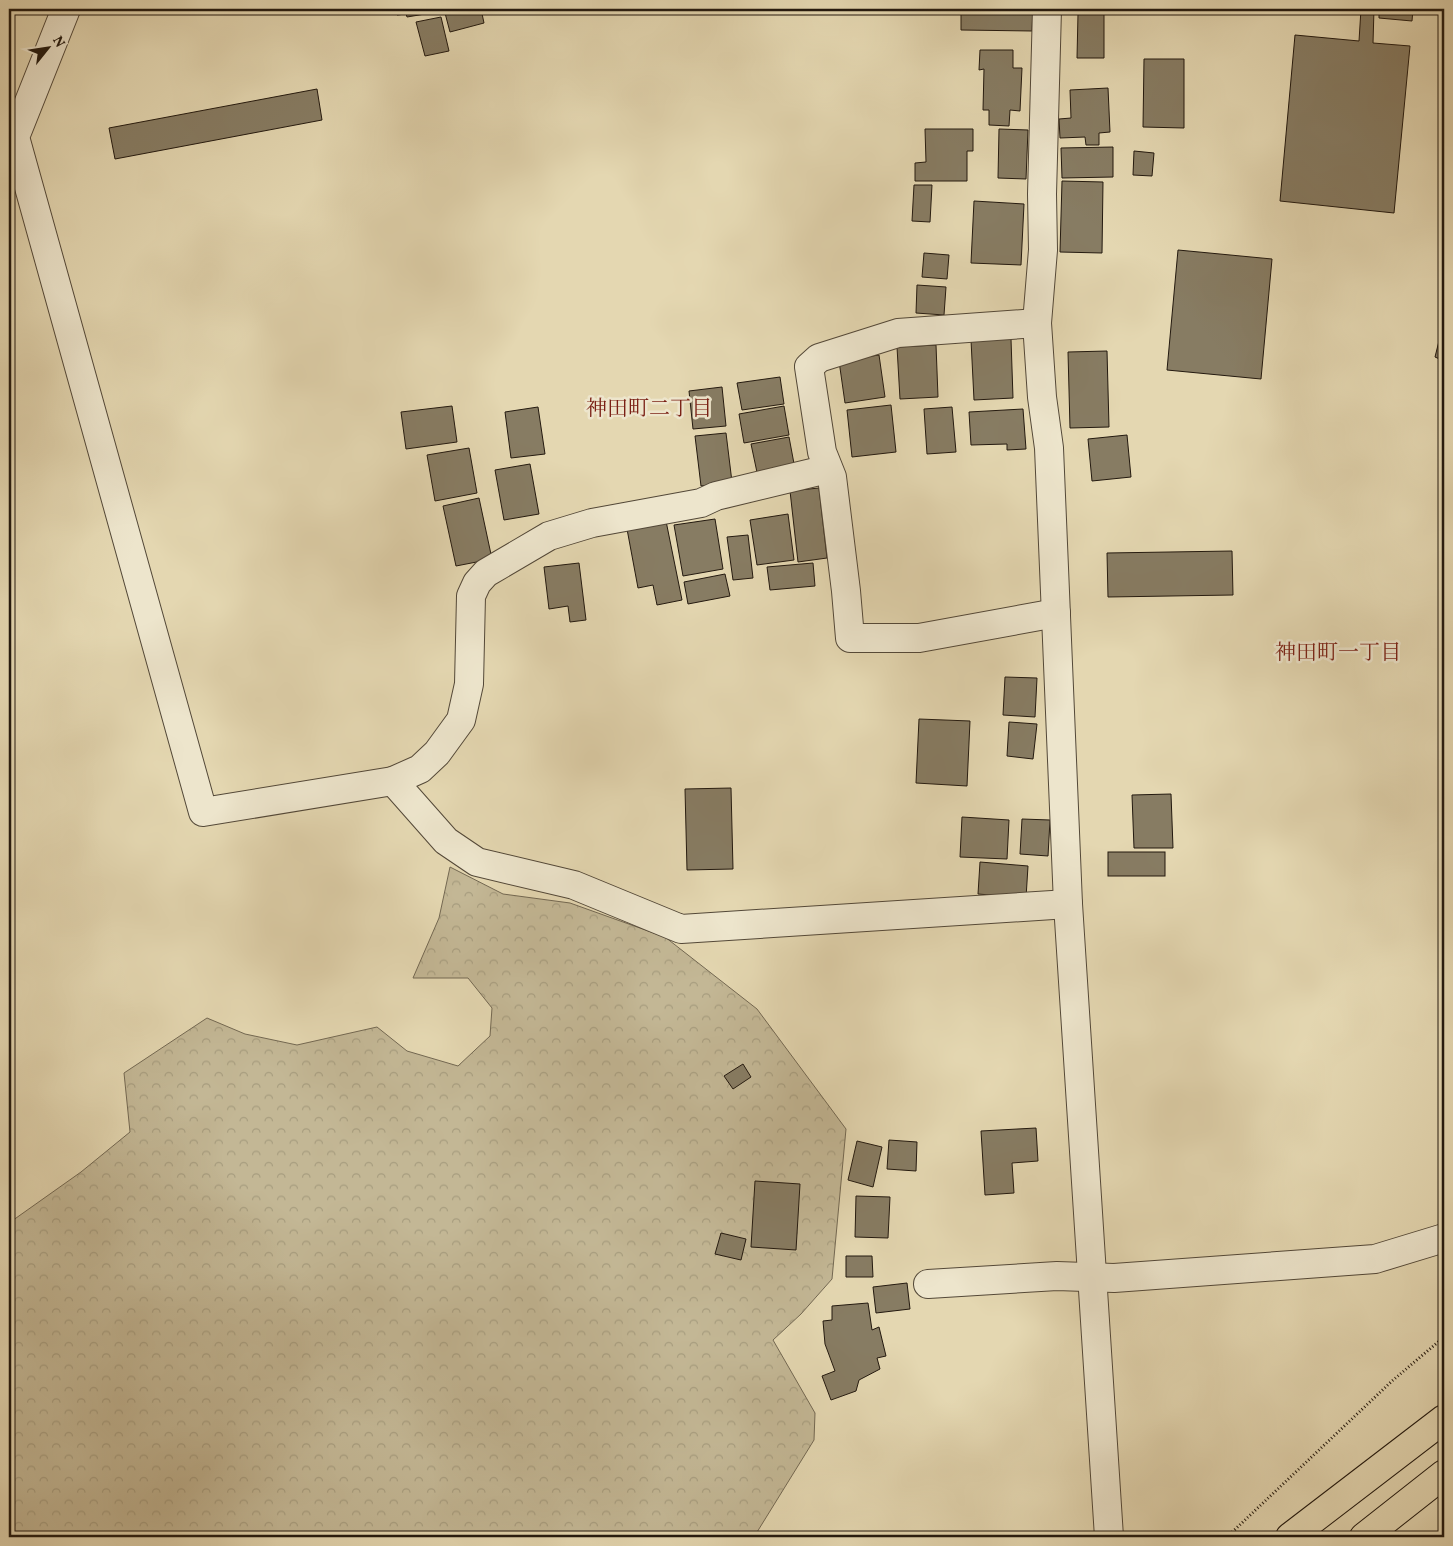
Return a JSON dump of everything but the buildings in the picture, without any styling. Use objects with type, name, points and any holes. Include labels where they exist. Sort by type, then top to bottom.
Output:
[{"type":"highway","points":[[1290,1537],[1444,1419]]},
{"type":"highway","points":[[1364,1537],[1444,1474]]},
{"type":"street","points":[[66,9],[15,137],[203,812],[392,781],[420,769],[437,753],[461,720],[470,684],[471,596],[477,583],[486,573],[549,536],[592,523],[701,503],[716,496],[828,469]]},
{"type":"street","points":[[1047,9],[1042,194],[1044,250],[1037,324],[1042,397],[1049,448],[1068,904],[1109,1537]]},
{"type":"street","points":[[1037,324],[898,333],[818,358],[810,367],[822,452],[832,478],[850,638],[919,638],[1056,613]]},
{"type":"street","points":[[392,781],[446,841],[477,862],[574,885],[681,929],[1068,904]]},
{"type":"street","points":[[928,1284],[1057,1276],[1093,1278],[1375,1259],[1444,1238]]},
{"type":"path","points":[[1227,1537],[1392,1381],[1444,1337]]},
{"type":"green space","points":[[450,867],[503,894],[570,903],[665,937],[757,1009],[846,1129],[832,1279],[801,1314],[773,1340],[815,1413],[814,1440],[754,1537],[9,1537],[9,1223],[81,1172],[130,1132],[124,1073],[207,1018],[245,1034],[297,1045],[377,1027],[407,1051],[458,1066],[490,1036],[492,1008],[468,978],[413,978],[439,918]]},
{"type":"district","name":"神田町二丁目","points":[[649,408]]},
{"type":"district","name":"神田町一丁目","points":[[1338,652]]}]
